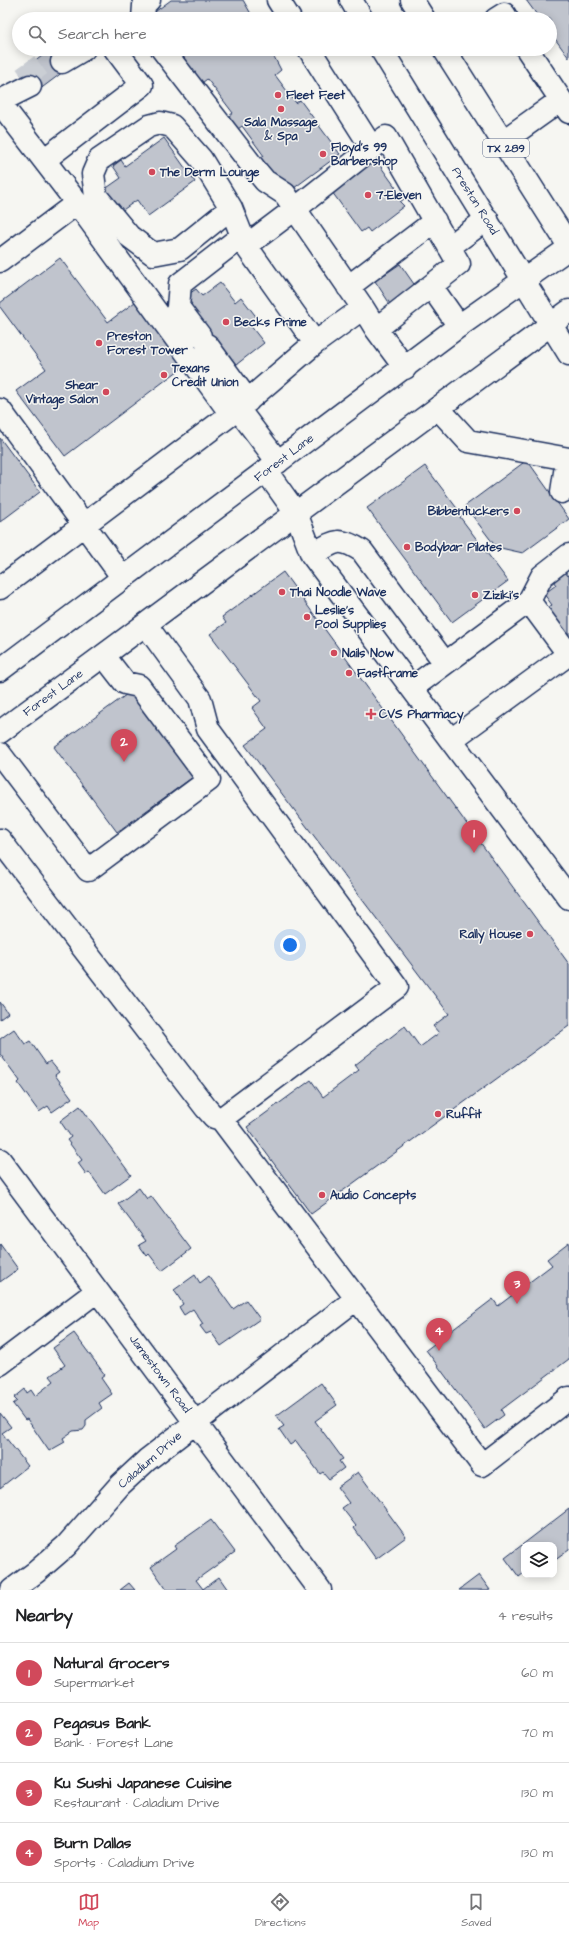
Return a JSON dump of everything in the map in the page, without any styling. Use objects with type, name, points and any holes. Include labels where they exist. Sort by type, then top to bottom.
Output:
[{"type":"main road","points":[[144,12],[144,5],[149,0]]},
{"type":"main road","points":[[350,0],[358,12]]},
{"type":"main road","points":[[412,0],[420,12]]},
{"type":"main road","points":[[44,160],[142,85],[120,56]]},
{"type":"main road","points":[[167,56],[254,168],[266,181],[284,194],[376,329],[405,368]]},
{"type":"main road","points":[[313,56],[372,148]]},
{"type":"main road","name":"Preston Road","points":[[385,56],[569,354]]},
{"type":"main road","name":"TX 289","points":[[448,56],[569,247]]},
{"type":"main road","points":[[502,142],[564,98],[532,56]]},
{"type":"main road","points":[[27,82],[0,102],[77,203],[239,408]]},
{"type":"main road","points":[[231,208],[180,249],[153,254],[129,236],[96,196],[93,174],[99,160],[149,126],[160,123],[172,126],[201,158],[231,208],[244,241],[315,343]]},
{"type":"main road","points":[[376,329],[459,264],[386,138],[295,209],[180,284],[178,307],[203,341],[272,467],[296,513],[312,555],[569,898]]},
{"type":"main road","points":[[0,261],[77,203]]},
{"type":"main road","points":[[449,247],[487,219]]},
{"type":"main road","points":[[348,286],[435,221]]},
{"type":"main road","name":"Forest Lane","points":[[0,670],[405,368],[459,326],[569,247]]},
{"type":"main road","points":[[430,286],[459,326]]},
{"type":"main road","points":[[0,588],[85,526],[239,408],[315,343],[363,308]]},
{"type":"main road","name":"Forest Lane","points":[[0,732],[569,311]]},
{"type":"main road","points":[[438,408],[468,441],[568,459],[562,492]]},
{"type":"main road","points":[[0,410],[123,578]]},
{"type":"main road","points":[[312,555],[332,543],[347,542],[362,551],[445,663]]},
{"type":"main road","points":[[412,688],[529,601],[542,576],[569,555]]},
{"type":"main road","points":[[451,740],[569,655],[529,601]]},
{"type":"main road","points":[[146,624],[200,699],[208,729],[396,987],[222,1119]]},
{"type":"main road","points":[[0,754],[88,870],[210,780],[138,686],[125,683],[104,656]]},
{"type":"main road","points":[[0,840],[206,1108],[214,1117],[222,1119],[356,1299],[482,1464],[569,1398]]},
{"type":"main road","name":"Jamestown Road","points":[[0,1160],[196,1421],[315,1588]]},
{"type":"main road","points":[[0,1364],[97,1291]]},
{"type":"main road","name":"Caladium Drive","points":[[12,1590],[36,1572],[66,1546],[120,1485],[147,1460],[356,1299]]},
{"type":"building","points":[[171,0],[243,0],[250,12],[155,12]]},
{"type":"building","points":[[526,0],[569,0],[569,58],[557,42],[557,12],[535,12]]},
{"type":"building","points":[[42,56],[57,56],[67,69],[35,93],[20,73]]},
{"type":"building","points":[[182,56],[274,56],[281,70],[275,75],[296,103],[300,100],[340,154],[286,194],[260,159],[264,156],[242,126],[234,132],[225,119],[233,113],[207,79],[202,83]]},
{"type":"building","name":"The Derm Lounge","points":[[164,138],[195,182],[148,216],[137,200],[117,214],[101,192],[121,178],[113,166],[121,160],[125,166]]},
{"type":"building","name":"7-Eleven","points":[[376,160],[404,199],[400,202],[404,206],[370,232],[367,228],[361,232],[332,192]]},
{"type":"building","name":"Preston Forest Tower","points":[[60,258],[108,322],[139,299],[187,364],[65,456],[16,391],[46,369],[0,307],[0,303]]},
{"type":"building","points":[[400,264],[416,287],[390,304],[375,281]]},
{"type":"building","name":"Becks Prime","points":[[220,283],[235,302],[241,297],[258,319],[250,325],[264,343],[232,368],[187,308],[192,304],[186,296],[196,289],[202,296]]},
{"type":"building","points":[[0,438],[40,492],[0,522]]},
{"type":"building","name":"Bibbentuckers","points":[[527,460],[569,519],[523,553],[496,547],[465,506]]},
{"type":"building","points":[[425,466],[462,515],[460,517],[508,581],[452,622],[367,508]]},
{"type":"building","points":[[559,564],[568,576],[569,575],[569,635],[548,608],[552,605],[544,594],[556,585],[547,573]]},
{"type":"building","points":[[283,572],[569,964],[569,1026],[311,1214],[247,1127],[311,1080],[323,1097],[359,1070],[355,1065],[405,1026],[420,1047],[439,1033],[433,1026],[449,1014],[245,745],[267,729],[252,708],[261,701],[210,634],[226,623],[222,617]]},
{"type":"building","points":[[130,692],[193,777],[117,832],[54,747]]},
{"type":"building","points":[[0,1002],[8,1013],[0,1019]]},
{"type":"building","points":[[14,1029],[25,1044],[30,1041],[46,1064],[50,1061],[59,1072],[55,1075],[72,1098],[52,1112],[48,1106],[39,1112],[18,1083],[20,1081],[0,1054],[0,1039]]},
{"type":"building","points":[[80,1106],[131,1175],[105,1194],[89,1172],[86,1174],[78,1163],[82,1160],[67,1140],[71,1137],[60,1121]]},
{"type":"building","points":[[139,1188],[147,1199],[151,1196],[191,1249],[162,1271],[149,1254],[147,1256],[139,1245],[146,1241],[118,1204]]},
{"type":"building","points":[[569,1242],[569,1359],[501,1410],[504,1415],[485,1429],[426,1350],[493,1299],[498,1306],[552,1265],[547,1259]]},
{"type":"building","points":[[0,1244],[18,1269],[0,1282]]},
{"type":"building","points":[[195,1275],[200,1283],[209,1276],[233,1309],[246,1300],[260,1319],[221,1346],[211,1332],[206,1334],[200,1326],[203,1324],[193,1309],[184,1315],[179,1307],[183,1304],[174,1290]]},
{"type":"building","points":[[74,1333],[105,1375],[101,1378],[112,1394],[99,1403],[102,1408],[86,1420],[86,1426],[83,1430],[73,1431],[63,1438],[65,1442],[49,1451],[27,1419],[25,1420],[13,1404],[17,1401],[14,1398],[25,1389],[27,1393],[31,1390],[35,1396],[54,1381],[50,1376],[65,1365],[53,1348]]},
{"type":"building","points":[[321,1383],[337,1405],[315,1421],[343,1459],[339,1461],[344,1468],[329,1479],[323,1472],[320,1474],[296,1441],[290,1445],[279,1429],[284,1426],[276,1416]]},
{"type":"building","points":[[0,1413],[11,1427],[2,1433],[28,1466],[0,1488]]},
{"type":"building","points":[[358,1472],[406,1537],[376,1559],[354,1528],[356,1526],[342,1508],[349,1503],[337,1487]]},
{"type":"building","points":[[569,1509],[569,1550],[557,1559],[557,1542],[526,1542]]},
{"type":"building","points":[[211,1520],[235,1552],[196,1580],[203,1589],[219,1577],[228,1590],[167,1590],[151,1567],[176,1549],[174,1546]]},
{"type":"building","points":[[521,1546],[521,1575],[519,1577],[505,1558]]},
{"type":"building","points":[[479,1575],[490,1590],[459,1590]]},
{"type":"building","points":[[129,1583],[135,1590],[120,1590]]},
{"type":"tunnel","points":[[23,78],[53,56]]},
{"type":"place","name":"Fleet Feet","points":[[278,95]]},
{"type":"place","name":"Sala Massage & Spa","points":[[281,109]]},
{"type":"place","name":"Floyd's 99 Barbershop","points":[[323,154]]},
{"type":"place","name":"The Derm Lounge","points":[[152,172]]},
{"type":"place","name":"7-Eleven","points":[[368,195]]},
{"type":"place","name":"Becks Prime","points":[[226,322]]},
{"type":"place","name":"Preston Forest Tower","points":[[99,343]]},
{"type":"place","name":"Texans Credit Union","points":[[164,375]]},
{"type":"place","name":"Shear Vintage Salon","points":[[106,392]]},
{"type":"place","name":"Bibbentuckers","points":[[517,511]]},
{"type":"place","name":"Bodybar Pilates","points":[[407,547]]},
{"type":"place","name":"Thai Noodle Wave","points":[[282,592]]},
{"type":"place","name":"Ziziki's","points":[[475,595]]},
{"type":"place","name":"Leslie's Pool Supplies","points":[[307,617]]},
{"type":"place","name":"Nails Now","points":[[334,653]]},
{"type":"place","name":"Fastframe","points":[[349,673]]},
{"type":"place","name":"CVS Pharmacy","points":[[371,714]]},
{"type":"place","name":"Pegasus Bank","points":[[124,762]]},
{"type":"place","name":"Natural Grocers","points":[[474,853]]},
{"type":"place","name":"Rally House","points":[[530,934]]},
{"type":"place","name":"Ruffit","points":[[438,1114]]},
{"type":"place","name":"Audio Concepts","points":[[322,1195]]},
{"type":"place","name":"Ku Sushi Japanese Cuisine","points":[[517,1304]]},
{"type":"place","name":"Burn Dallas","points":[[439,1351]]}]
